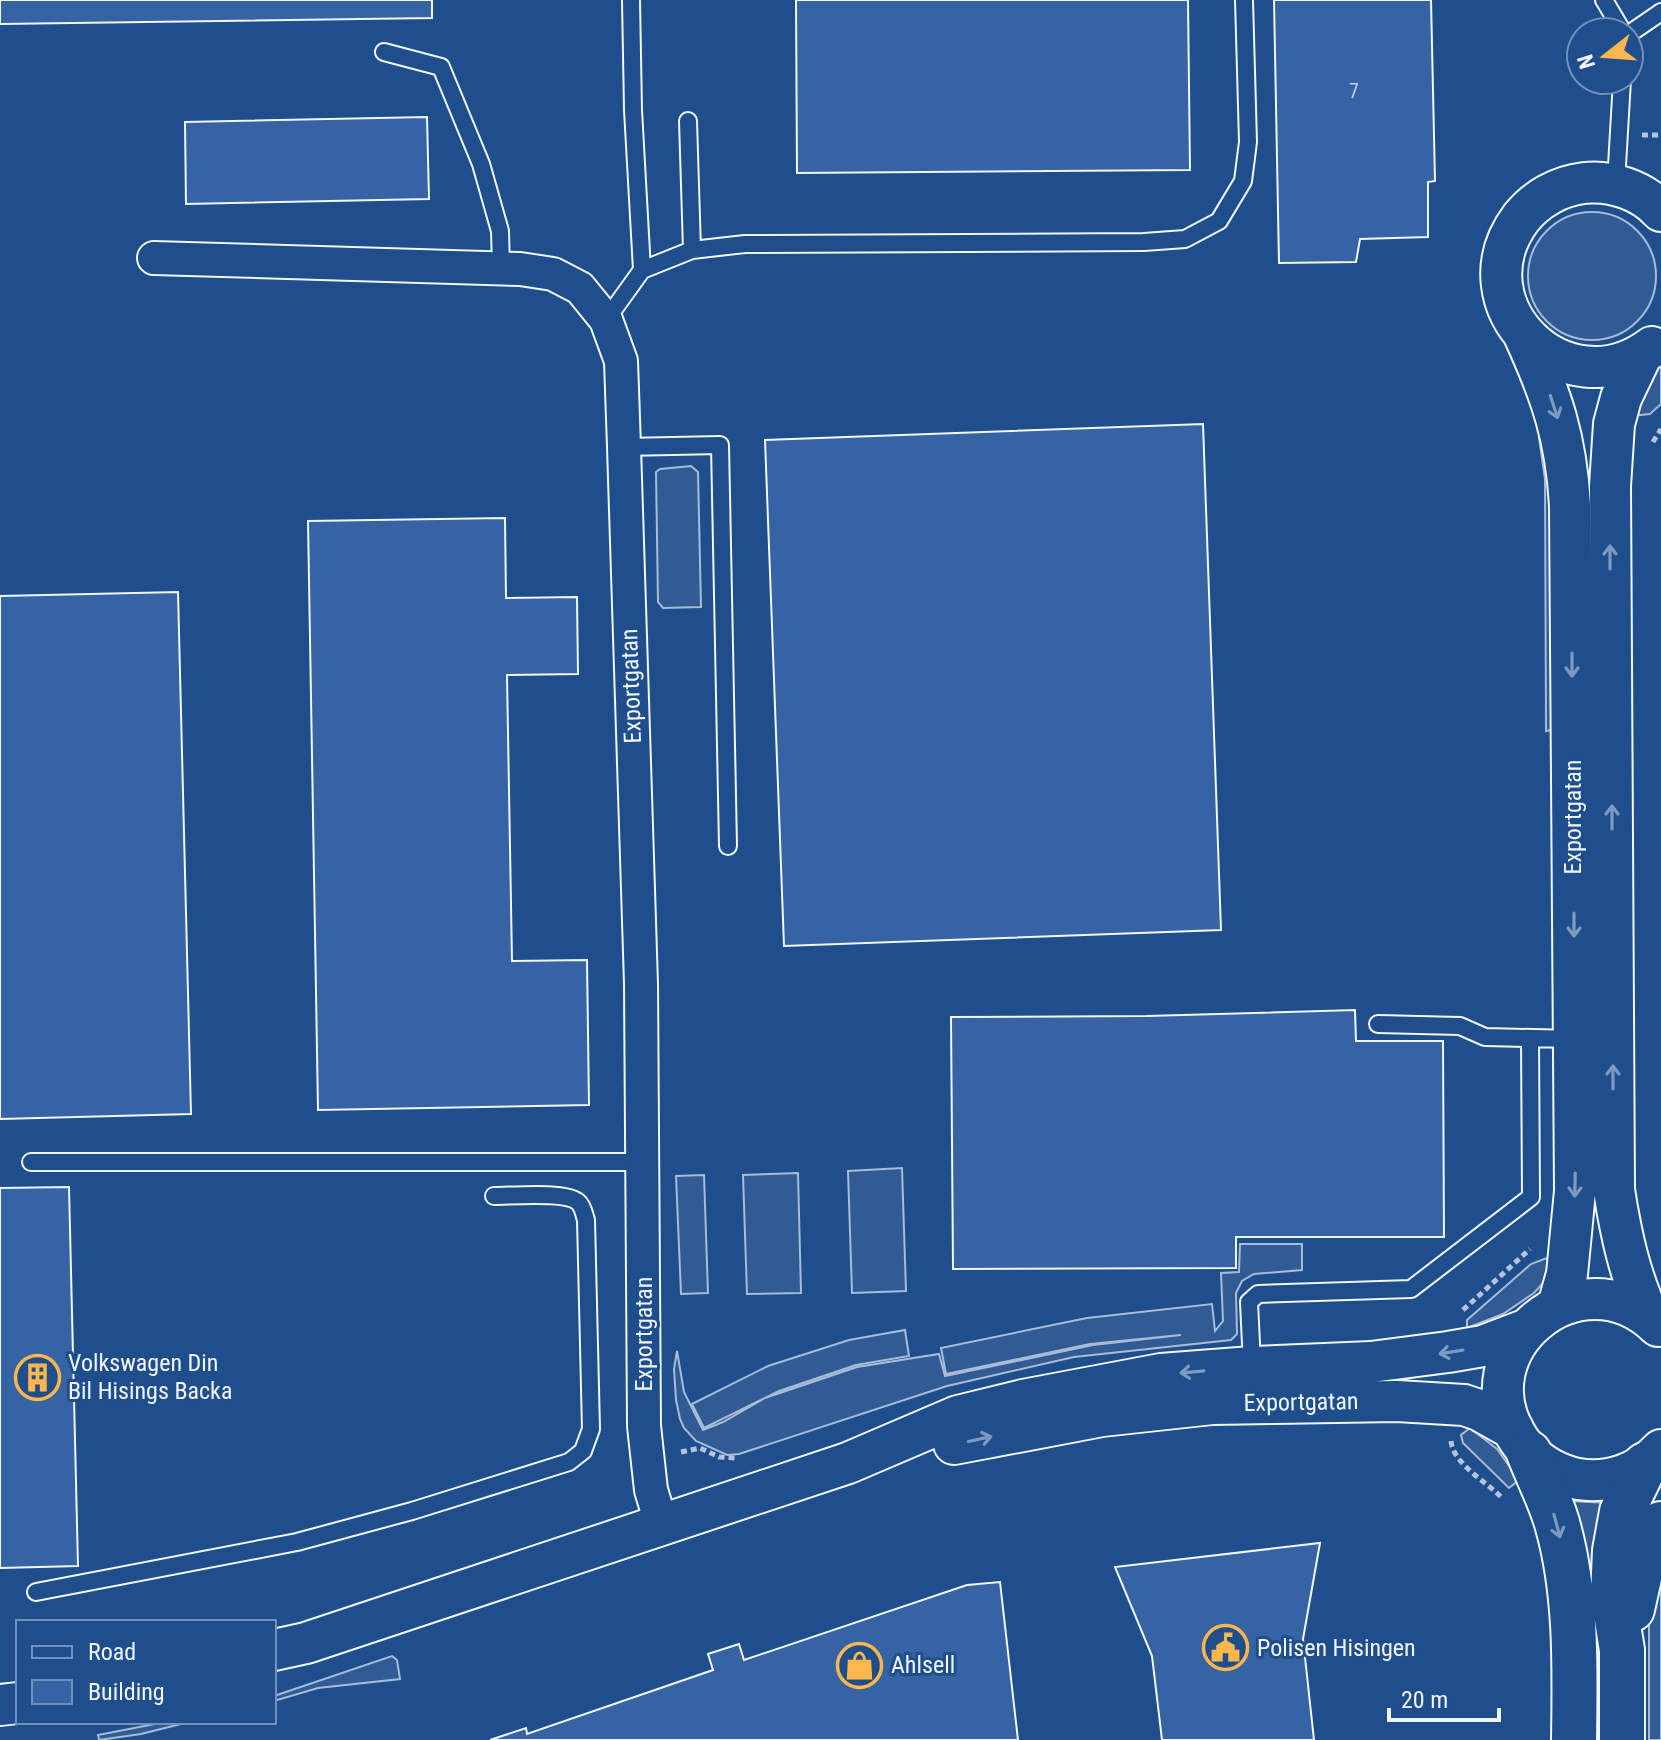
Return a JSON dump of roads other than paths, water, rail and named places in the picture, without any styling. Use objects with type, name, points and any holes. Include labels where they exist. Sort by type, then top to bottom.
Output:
[{"type":"highway","points":[[1521,1441],[1557,1523],[1570,1586],[1575,1684],[1574,1740]]},
{"type":"highway","points":[[1622,1740],[1622,1650],[1613,1595],[1616,1533],[1622,1512],[1656,1457]]},
{"type":"highway","points":[[1622,1650],[1644,1555],[1661,1524]]},
{"type":"street","name":"Exportgatan","points":[[1558,1306],[1567,1274],[1575,1191],[1570,505],[1560,424],[1548,387],[1509,310],[1502,282],[1504,253],[1515,227],[1534,205],[1558,190],[1587,183],[1643,196]]},
{"type":"street","name":"Exportgatan","points":[[154,258],[501,267],[553,274],[580,288],[606,320],[621,361],[644,1162],[644,1426],[651,1490],[661,1523]]},
{"type":"street","name":"Exportgatan","points":[[1524,335],[1543,352],[1567,364],[1579,366],[1605,367],[1651,346]]},
{"type":"street","name":"Exportgatan","points":[[1651,346],[1621,398],[1614,424],[1610,486],[1614,1190],[1634,1285],[1655,1323]]},
{"type":"street","name":"Exportgatan","points":[[1521,1441],[1505,1404],[1504,1378],[1511,1352],[1525,1330],[1540,1316],[1581,1299],[1605,1299],[1628,1305],[1655,1323]]},
{"type":"street","name":"Exportgatan","points":[[276,1650],[306,1643],[848,1463],[958,1416],[1023,1400],[1161,1374],[1371,1362],[1483,1346],[1525,1330]]},
{"type":"street","name":"Exportgatan","points":[[848,1463],[1102,1416],[1212,1404],[1397,1401],[1464,1405],[1479,1410],[1555,1471],[1585,1480],[1616,1478],[1656,1457]]},
{"type":"lane","points":[[631,0],[633,110],[642,270]]},
{"type":"lane","points":[[606,320],[642,270],[692,250],[761,243],[1144,242],[1185,239],[1219,221],[1243,181],[1248,142],[1244,0]]},
{"type":"lane","points":[[384,52],[441,67],[481,164],[500,231],[501,267]]},
{"type":"lane","points":[[1625,96],[1643,196]]},
{"type":"lane","points":[[688,121],[692,250]]},
{"type":"lane","points":[[624,447],[720,445],[728,846]]},
{"type":"lane","points":[[1378,1024],[1460,1026],[1485,1037],[1575,1039]]},
{"type":"lane","points":[[1252,1367],[1249,1302],[1258,1294],[1411,1289],[1531,1197],[1530,1039]]},
{"type":"lane","points":[[31,1162],[644,1162]]},
{"type":"lane","points":[[36,1592],[297,1542],[501,1485],[569,1462],[583,1451],[591,1429],[586,1220],[578,1201],[560,1195],[494,1196]]},
{"type":"place","name":"Volkswagen Din Bil Hisings Backa","points":[[37,1377]]},
{"type":"place","name":"Polisen Hisingen","points":[[1226,1648]]},
{"type":"place","name":"Ahlsell","points":[[860,1665]]}]
